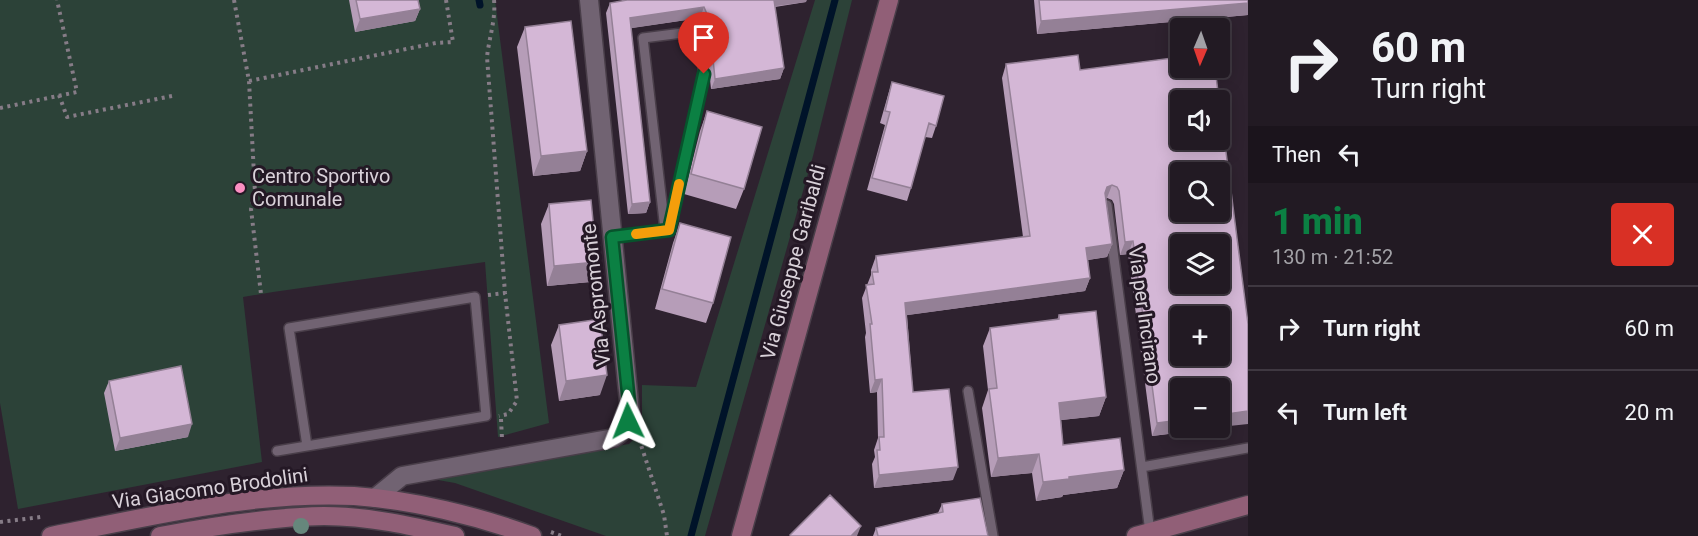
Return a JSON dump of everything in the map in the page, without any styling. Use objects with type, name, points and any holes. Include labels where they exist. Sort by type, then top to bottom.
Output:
[{"type":"main road","name":"Via Giuseppe Garibaldi","points":[[741,536],[889,0]]},
{"type":"main road","name":"Via Giacomo Brodolini","points":[[51,536],[172,513],[250,501],[311,496],[375,498],[439,510],[532,536]]},
{"type":"main road","name":"Via Giacomo Brodolini","points":[[236,525],[268,511],[332,507],[375,498]]},
{"type":"main road","name":"Via per Incirano","points":[[1143,534],[1248,505]]},
{"type":"main road","name":"Via Giacomo Brodolini","points":[[160,536],[300,517],[346,517],[386,521],[456,536]]},
{"type":"street","name":"Via Aspromonte","points":[[589,0],[630,412]]},
{"type":"street","points":[[375,498],[402,476],[614,438],[625,429],[630,412]]},
{"type":"lane","points":[[612,237],[669,230],[704,74],[698,31],[643,38],[665,230]]},
{"type":"lane","name":"Via per Incirano","points":[[1107,205],[1142,466],[1143,534]]},
{"type":"lane","points":[[277,451],[307,446],[486,416],[475,297],[289,328],[307,446]]},
{"type":"lane","points":[[968,391],[993,536]]},
{"type":"lane","points":[[1142,466],[1248,448]]},
{"type":"path","points":[[0,108],[77,92],[57,0]]},
{"type":"path","points":[[234,0],[249,81],[255,193],[251,209],[261,294]]},
{"type":"path","points":[[249,81],[436,43],[453,42],[446,0]]},
{"type":"path","points":[[486,416],[508,414],[517,401],[505,293],[487,57],[495,12],[494,0]]},
{"type":"path","points":[[59,95],[67,117],[172,96]]},
{"type":"path","points":[[630,412],[664,515],[667,536]]},
{"type":"green space","name":"Centro Sportivo Comunale","points":[[0,0],[495,0],[549,423],[498,437],[485,262],[273,292],[243,297],[262,462],[18,509],[0,403]]},
{"type":"green space","points":[[815,0],[852,0],[813,156],[705,536],[606,536],[455,483],[438,480],[439,476],[629,444],[642,431],[642,385],[696,387]]},
{"type":"building","points":[[356,0],[418,0],[420,9],[360,19]]},
{"type":"building","points":[[627,0],[774,0],[784,68],[715,79],[709,19],[704,7],[630,18],[650,202],[632,204],[610,3]]},
{"type":"building","points":[[1039,0],[1248,0],[1248,3],[1041,21]]},
{"type":"building","points":[[571,21],[587,151],[541,156],[525,27]]},
{"type":"building","points":[[1078,55],[1080,70],[1170,58],[1170,78],[1216,78],[1218,90],[1170,90],[1170,150],[1226,150],[1227,162],[1170,162],[1170,222],[1230,222],[1230,183],[1248,324],[1248,411],[1230,414],[1230,378],[1170,378],[1170,421],[1157,423],[1133,241],[1125,242],[1119,191],[1112,185],[1107,187],[1105,193],[1112,244],[1086,248],[1090,278],[905,303],[913,392],[949,389],[958,467],[879,475],[877,450],[880,450],[879,437],[884,437],[882,379],[875,380],[870,324],[872,324],[866,285],[874,284],[872,272],[878,272],[876,256],[1030,236],[1006,64]]},
{"type":"building","points":[[892,82],[944,96],[936,126],[929,123],[911,188],[872,178],[890,112],[885,111]]},
{"type":"building","points":[[707,111],[762,127],[744,189],[691,174]]},
{"type":"building","points":[[591,200],[597,262],[554,266],[549,204]]},
{"type":"building","points":[[680,223],[731,237],[713,303],[662,289]]},
{"type":"building","points":[[1096,311],[1106,397],[1059,403],[1063,445],[1120,438],[1124,470],[1043,482],[1039,454],[998,458],[989,389],[997,388],[990,328],[1059,319],[1059,315]]},
{"type":"building","points":[[600,319],[607,375],[566,381],[559,325]]},
{"type":"building","points":[[181,366],[192,424],[120,438],[109,381]]},
{"type":"building","points":[[830,495],[861,526],[851,536],[791,536],[790,535]]},
{"type":"building","points":[[980,498],[988,536],[878,536],[876,528],[943,512],[942,504]]},
{"type":"waterway","points":[[479,0],[480,5]]},
{"type":"waterway","points":[[691,536],[835,0]]},
{"type":"slow traffic","points":[[636,234],[669,230],[679,184]]},
{"type":"place","name":"Centro Sportivo Comunale","points":[[240,188]]},
{"type":"route","points":[[628,421],[630,412],[612,237],[669,230],[704,74]]}]
